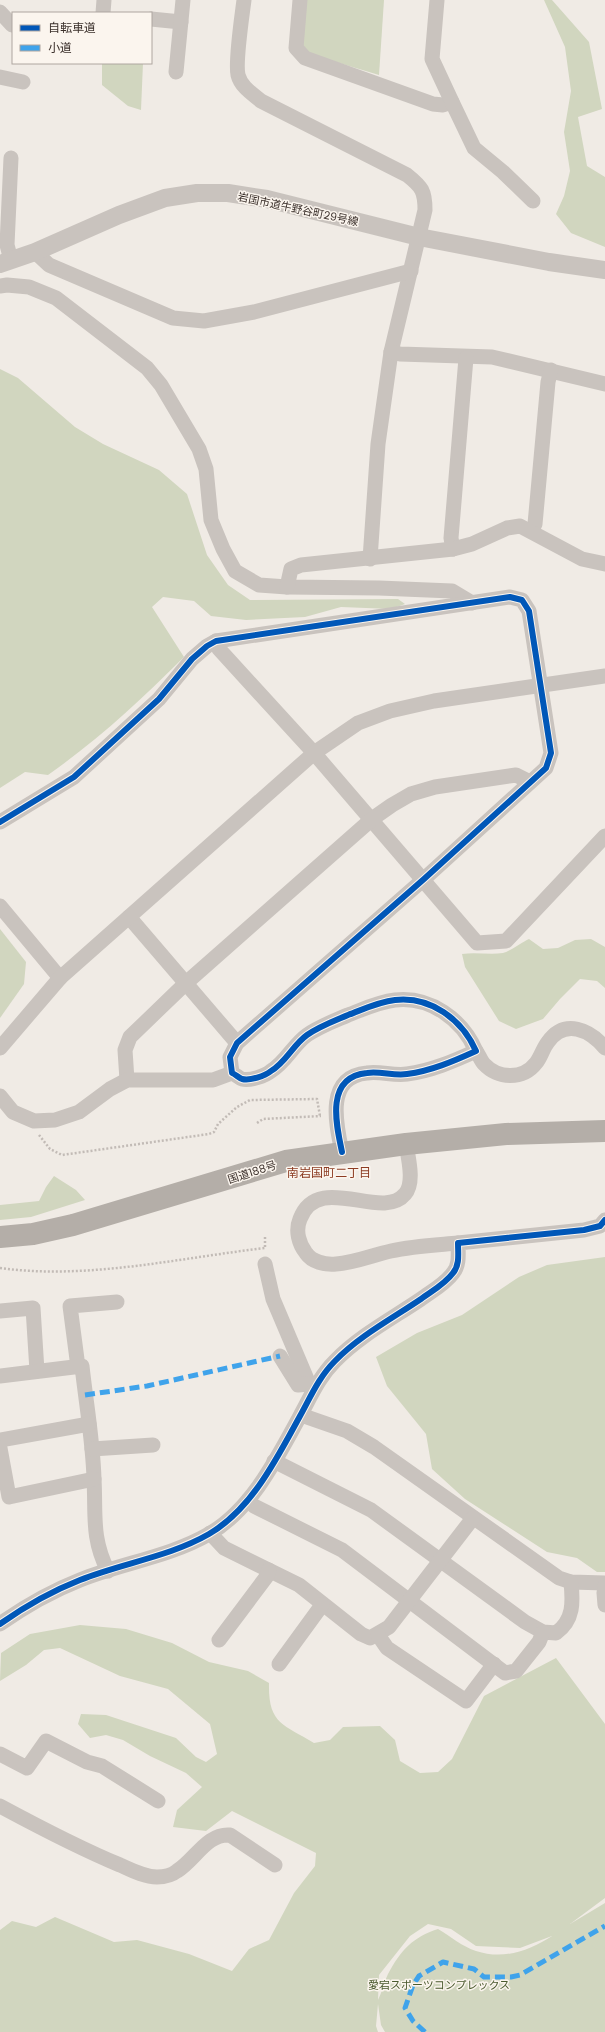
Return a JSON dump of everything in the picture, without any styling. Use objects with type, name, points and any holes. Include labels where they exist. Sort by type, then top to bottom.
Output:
[{"type":"highway","name":"国道188号","points":[[0,1237],[33,1234],[73,1225],[286,1161],[406,1144],[506,1134],[605,1131]]},
{"type":"street","points":[[103,12],[104,0]]},
{"type":"street","points":[[176,72],[184,0]]},
{"type":"street","points":[[244,0],[238,76],[245,88],[261,101],[407,175],[421,186],[425,198],[425,210],[420,237],[391,352],[378,444],[370,558]]},
{"type":"street","points":[[300,0],[296,48],[306,58],[433,104],[443,105],[452,102]]},
{"type":"street","points":[[437,0],[432,59],[452,102],[474,148],[503,172],[533,201]]},
{"type":"street","points":[[0,12],[12,25]]},
{"type":"street","points":[[152,19],[181,22]]},
{"type":"street","points":[[0,77],[23,82]]},
{"type":"street","points":[[6,262],[12,158]]},
{"type":"street","name":"岩国市道牛野谷町29号線","points":[[6,262],[35,252],[119,215],[165,198],[197,193],[228,194],[267,199],[420,237],[549,262],[605,270]]},
{"type":"street","points":[[35,252],[49,265],[172,318],[204,321],[254,312],[411,271]]},
{"type":"street","points":[[0,286],[29,287],[56,298],[147,368],[161,385],[199,449],[206,469],[211,520],[223,549],[235,571],[259,585],[452,591],[472,603]]},
{"type":"street","points":[[391,352],[400,354],[466,358],[492,357],[605,384]]},
{"type":"street","points":[[452,549],[451,538],[466,358]]},
{"type":"street","points":[[531,531],[535,524],[548,382],[551,370]]},
{"type":"street","points":[[286,587],[286,582],[291,569],[301,564],[452,549],[472,544],[507,528],[520,526],[582,559],[605,564]]},
{"type":"street","points":[[0,822],[74,777],[159,699],[192,659],[207,646],[216,641],[510,597],[522,600],[529,611],[551,753],[546,768],[424,879],[237,1042],[230,1057],[232,1072],[242,1079],[257,1078],[271,1072],[306,1035],[323,1025],[376,1004],[395,1000],[415,1001],[435,1007],[460,1025],[470,1036],[483,1064],[493,1071],[508,1076],[520,1075],[536,1064],[548,1041],[556,1034],[570,1029],[583,1030],[596,1037],[605,1048]]},
{"type":"street","points":[[216,641],[219,649],[372,819],[477,943],[506,941],[605,836]]},
{"type":"street","points":[[0,1048],[60,978],[314,753],[358,723],[390,711],[434,701],[540,687],[605,676]]},
{"type":"street","points":[[127,1080],[125,1050],[130,1037],[186,982],[372,819],[392,804],[411,794],[435,787],[516,775],[530,782]]},
{"type":"street","points":[[0,906],[60,978]]},
{"type":"street","points":[[129,917],[237,1042]]},
{"type":"street","points":[[342,1152],[336,1115],[336,1099],[343,1084],[354,1075],[368,1072],[406,1074],[426,1070],[476,1051]]},
{"type":"street","points":[[0,1096],[14,1112],[34,1121],[55,1120],[79,1112],[110,1088],[127,1080],[213,1080],[232,1072]]},
{"type":"street","points":[[406,1144],[410,1185],[406,1194],[396,1201],[386,1203],[333,1197],[309,1205],[302,1212],[298,1224],[298,1239],[306,1254],[320,1264],[336,1264],[392,1250],[584,1230],[600,1226],[605,1220]]},
{"type":"street","points":[[0,1624],[46,1596],[79,1580],[164,1554],[210,1533],[230,1518],[248,1500],[274,1461],[301,1415],[312,1386],[326,1369],[341,1355],[441,1285],[454,1273],[458,1261],[458,1243]]},
{"type":"street","points":[[265,1264],[273,1299],[312,1386]]},
{"type":"street","points":[[78,1367],[70,1306],[118,1302]]},
{"type":"street","points":[[0,1311],[33,1308],[37,1371]]},
{"type":"street","points":[[280,1356],[298,1385],[312,1386]]},
{"type":"street","points":[[0,1376],[82,1366],[92,1449],[94,1524],[101,1557],[108,1571]]},
{"type":"street","points":[[301,1415],[347,1431],[374,1447],[558,1578],[571,1582],[605,1585],[605,1605]]},
{"type":"street","points":[[0,1440],[89,1424]]},
{"type":"street","points":[[92,1449],[153,1445]]},
{"type":"street","points":[[0,1448],[9,1497],[94,1479]]},
{"type":"street","points":[[274,1461],[371,1510],[525,1622],[544,1632],[556,1633],[562,1628],[571,1615],[573,1597],[571,1582]]},
{"type":"street","points":[[248,1500],[254,1506],[342,1550],[505,1673],[516,1671],[539,1642],[544,1632]]},
{"type":"street","points":[[210,1533],[224,1548],[299,1585],[322,1605],[332,1610],[361,1634],[370,1638],[378,1635],[389,1627],[473,1518]]},
{"type":"street","points":[[219,1640],[267,1576],[269,1570]]},
{"type":"street","points":[[280,1664],[322,1605]]},
{"type":"street","points":[[378,1635],[386,1648],[466,1701],[494,1664]]},
{"type":"street","points":[[0,1754],[27,1768],[46,1741],[87,1762],[102,1766],[158,1801]]},
{"type":"street","points":[[0,1806],[65,1840],[141,1874],[157,1877],[169,1875],[177,1871],[212,1839],[222,1834],[230,1835],[275,1865]]},
{"type":"path","points":[[34,1121],[38,1134],[50,1149],[62,1155],[210,1134],[214,1132],[218,1124],[237,1107],[250,1100],[317,1099],[320,1116]]},
{"type":"path","points":[[257,1123],[263,1119],[336,1115]]},
{"type":"path","points":[[0,1268],[27,1272],[53,1272],[165,1264],[211,1254],[265,1248]]},
{"type":"green space","points":[[306,0],[384,0],[379,75],[306,53],[302,45]]},
{"type":"green space","points":[[544,0],[552,0],[589,42],[602,109],[578,117],[587,166],[605,177],[605,247],[571,233],[556,214],[564,196],[570,171],[564,132],[571,91],[565,47]]},
{"type":"green space","points":[[102,64],[143,64],[141,110],[128,106],[102,85]]},
{"type":"green space","points":[[0,369],[18,378],[75,427],[103,444],[159,470],[187,494],[207,555],[228,585],[250,600],[398,599],[405,604],[391,609],[341,607],[305,617],[246,620],[211,616],[194,601],[163,597],[152,607],[184,657],[119,719],[85,748],[48,775],[25,772],[0,788]]},
{"type":"green space","points":[[0,929],[26,962],[24,984],[0,1018]]},
{"type":"green space","points":[[529,939],[543,949],[558,948],[575,940],[591,939],[605,947],[605,988],[597,981],[580,979],[543,1019],[516,1029],[499,1021],[465,967],[462,954],[503,953]]},
{"type":"green space","points":[[54,1176],[76,1190],[85,1200],[31,1217],[0,1220],[0,1205],[39,1201],[46,1187]]},
{"type":"green space","points":[[605,1257],[605,1572],[597,1572],[577,1558],[547,1552],[465,1499],[432,1469],[426,1434],[387,1386],[376,1357],[417,1333],[462,1315],[519,1277],[547,1265]]},
{"type":"green space","name":"愛宕スポーツコンプレックス","points":[[80,1625],[126,1629],[172,1643],[209,1662],[248,1671],[269,1683],[269,1697],[271,1707],[275,1715],[286,1726],[314,1743],[330,1740],[343,1727],[380,1726],[395,1740],[400,1761],[420,1773],[438,1772],[452,1759],[484,1696],[556,1658],[605,1724],[605,1898],[570,1924],[605,1903],[605,2032],[385,2032],[381,2025],[378,2004],[376,2026],[378,2032],[0,2032],[0,1930],[12,1921],[36,1927],[55,1917],[114,1942],[137,1940],[189,1954],[232,1971],[249,1949],[269,1940],[294,1893],[315,1866],[316,1853],[232,1811],[206,1831],[173,1827],[177,1810],[202,1787],[186,1773],[150,1756],[123,1740],[106,1735],[90,1738],[78,1724],[81,1714],[106,1715],[176,1738],[196,1757],[206,1762],[217,1754],[210,1724],[168,1689],[120,1676],[60,1648],[44,1650],[26,1665],[0,1681],[1,1653],[30,1634]],"holes":[[[428,1924],[451,1929],[476,1946],[520,1948],[552,1936],[525,1950],[496,1955],[486,1954],[471,1949],[438,1929],[429,1932],[415,1940],[403,1951],[388,1974],[378,2000],[379,1975],[410,1936]]]},
{"type":"marked path","points":[[85,1395],[147,1386],[280,1356]]},
{"type":"marked path","points":[[425,2032],[413,2021],[405,2008],[413,1985],[419,1976],[443,1962],[474,1969],[484,1977],[511,1977],[520,1975],[605,1926]]},
{"type":"cycle path","points":[[0,822],[74,777],[159,699],[192,659],[207,646],[216,641],[510,597],[522,600],[529,611],[551,753],[546,768],[424,879],[237,1043],[230,1057],[232,1073],[242,1079],[253,1079],[268,1073],[276,1067],[302,1039],[312,1032],[327,1024],[371,1006],[395,1000],[408,1000],[432,1006],[453,1020],[470,1039],[476,1051],[425,1071],[402,1074],[367,1073],[354,1076],[345,1083],[339,1092],[336,1104],[337,1128],[342,1152]]},
{"type":"cycle path","points":[[0,1624],[38,1600],[70,1584],[194,1542],[209,1534],[224,1523],[251,1497],[262,1481],[329,1367],[344,1352],[365,1335],[446,1281],[457,1266],[458,1243],[584,1230],[600,1226],[605,1220]]},
{"type":"district","name":"南岩国町二丁目","points":[[329,1173]]}]
